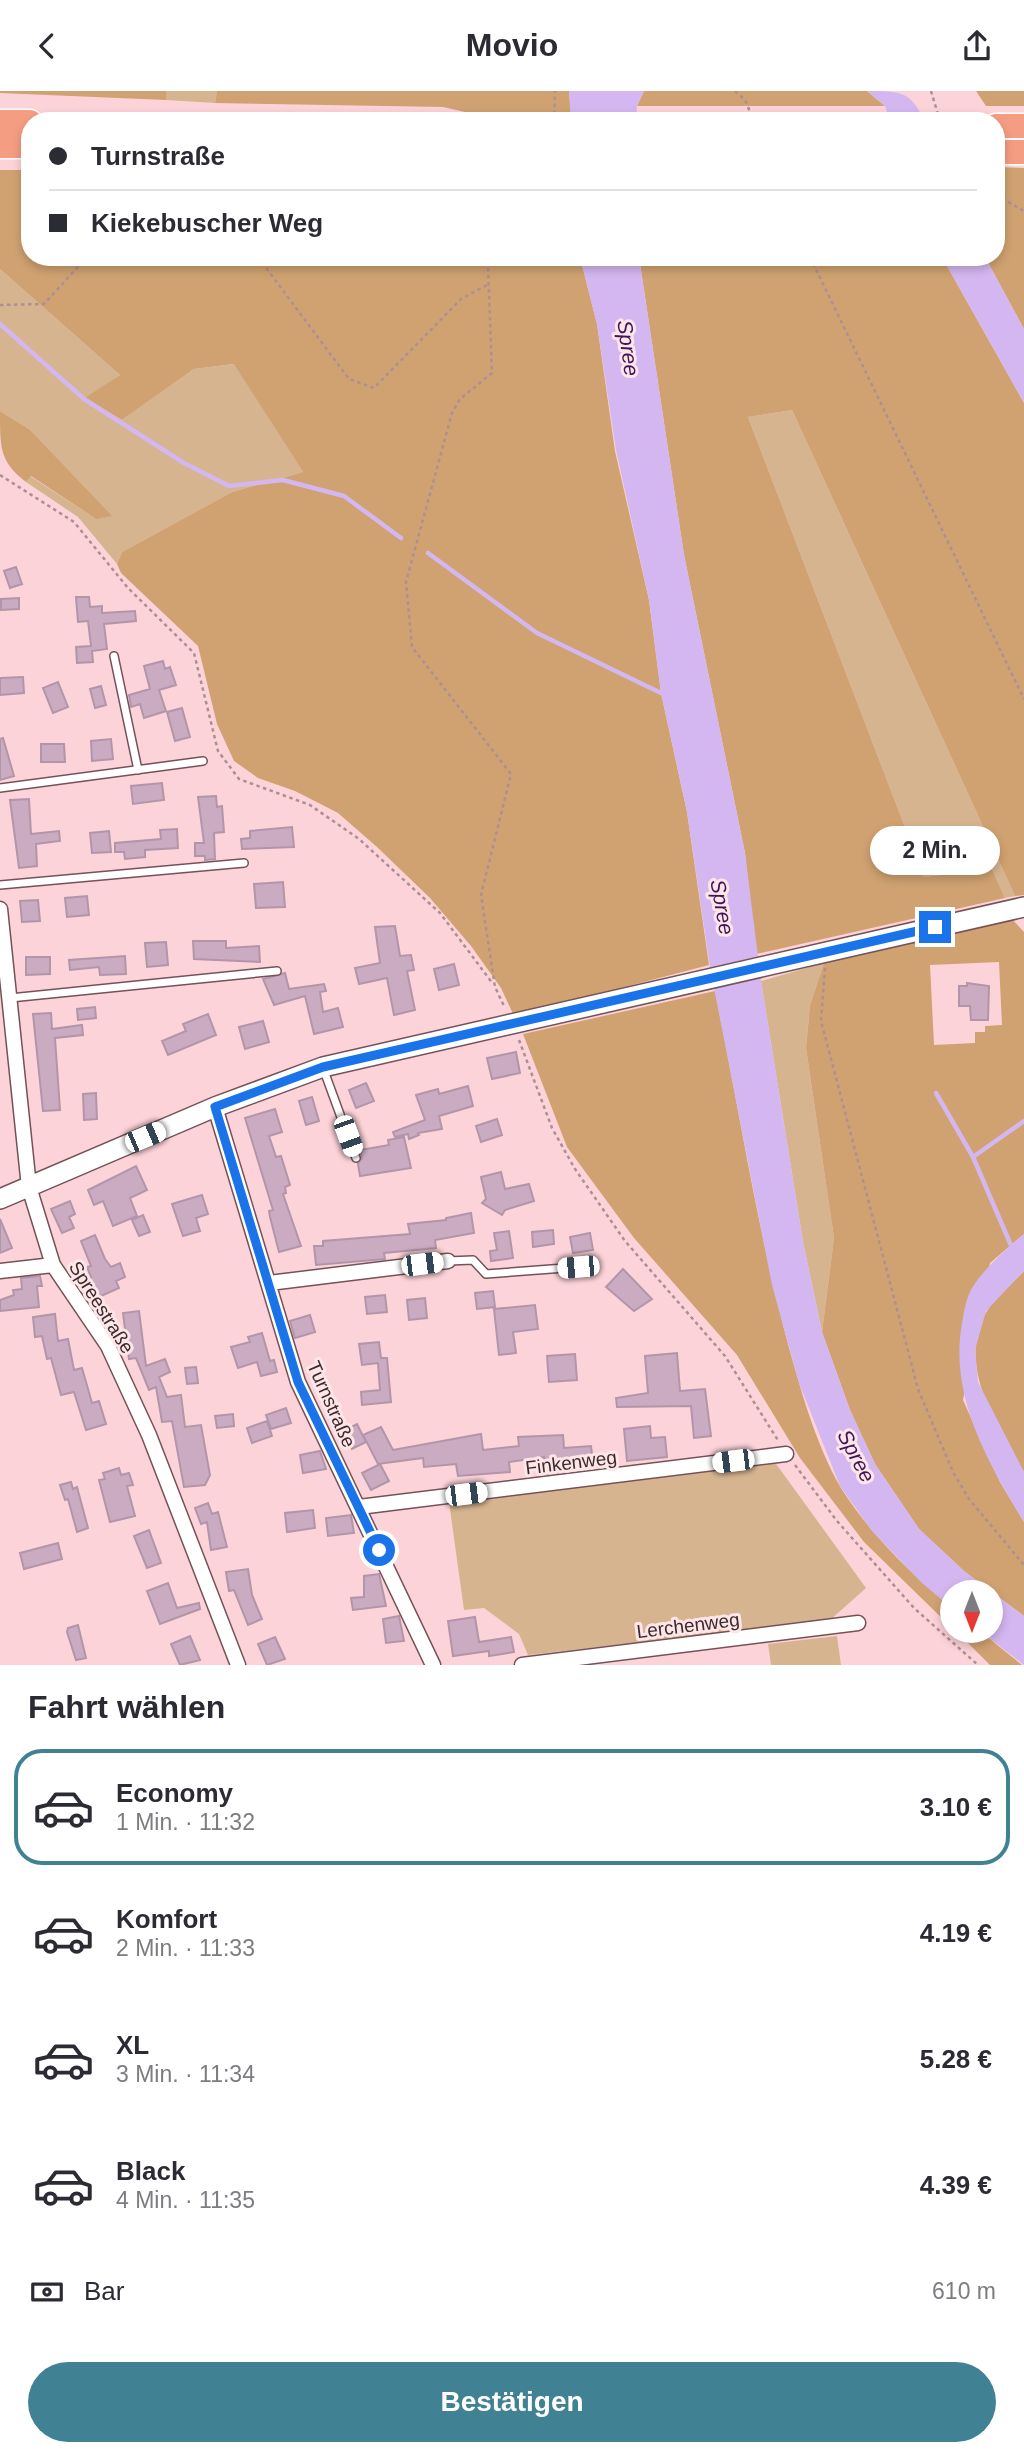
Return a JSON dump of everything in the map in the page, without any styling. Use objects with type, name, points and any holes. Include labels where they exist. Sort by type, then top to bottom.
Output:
[{"type":"highway","points":[[0,122],[21,122]]},
{"type":"highway","points":[[0,146],[21,146]]},
{"type":"highway","points":[[1005,152],[1024,152]]},
{"type":"main road","points":[[0,1199],[215,1107],[323,1067],[802,956],[1020,913]]},
{"type":"street","name":"Spreestraße","points":[[0,909],[3,973],[10,998],[29,1187],[53,1265],[108,1346],[149,1435],[238,1665]]},
{"type":"street","name":"Turnstraße","points":[[215,1107],[298,1382],[433,1665]]},
{"type":"street","points":[[269,1283],[448,1261]]},
{"type":"street","points":[[0,1271],[53,1265]]},
{"type":"street","name":"Finkenweg","points":[[359,1507],[786,1454]]},
{"type":"street","name":"Lerchenweg","points":[[522,1665],[858,1623]]},
{"type":"lane","points":[[114,656],[138,770]]},
{"type":"lane","points":[[0,788],[203,761]]},
{"type":"lane","points":[[0,885],[244,863]]},
{"type":"lane","points":[[10,998],[277,971]]},
{"type":"lane","points":[[323,1067],[356,1158]]},
{"type":"lane","points":[[448,1261],[473,1260],[486,1274],[578,1267]]},
{"type":"path","points":[[554,112],[555,91]]},
{"type":"path","points":[[735,91],[745,100],[750,112]]},
{"type":"path","points":[[931,91],[937,112]]},
{"type":"path","points":[[1005,200],[1024,211]]},
{"type":"path","points":[[0,305],[44,304],[79,266]]},
{"type":"path","points":[[265,266],[349,379],[374,388],[461,299],[489,285]]},
{"type":"path","points":[[488,266],[492,373],[460,399],[452,413],[405,582],[412,647],[511,774],[481,895],[495,987]]},
{"type":"path","points":[[814,266],[1024,699]]},
{"type":"path","points":[[0,475],[74,523],[128,588],[194,653],[218,751],[239,779],[310,805],[359,839],[439,913],[495,987],[513,1024],[562,1149],[625,1241],[725,1356],[786,1454],[837,1521],[914,1608],[978,1665]]},
{"type":"path","points":[[827,951],[821,1021],[918,1389],[953,1472],[969,1499],[1024,1565]]},
{"type":"shaded area","points":[[166,91],[217,91],[215,103],[166,100]]},
{"type":"shaded area","points":[[166,91],[166,100],[0,93]]},
{"type":"shaded area","points":[[217,91],[569,91],[571,112],[465,112],[443,107],[215,103]]},
{"type":"shaded area","points":[[644,91],[867,91],[885,106],[637,106]]},
{"type":"shaded area","points":[[976,91],[1024,91],[1024,106],[986,106]]},
{"type":"shaded area","points":[[1005,167],[1024,168],[1024,329],[990,266],[1005,266]]},
{"type":"shaded area","points":[[0,170],[21,170],[21,266],[582,266],[597,324],[615,451],[649,600],[661,693],[687,812],[709,965],[514,1016],[501,988],[471,946],[430,898],[377,847],[338,813],[295,791],[258,778],[234,761],[217,724],[198,646],[121,573],[117,564],[122,552],[232,492],[303,472],[234,364],[194,369],[122,420],[85,398],[120,375],[0,269]]},
{"type":"shaded area","points":[[640,266],[947,266],[1024,403],[1024,895],[1015,896],[792,410],[748,417],[924,877],[992,869],[1005,898],[756,954],[745,853],[684,555]]},
{"type":"shaded area","points":[[0,269],[120,375],[86,399],[122,420],[194,369],[235,364],[303,472],[232,492],[122,552],[117,564],[78,517],[26,482],[30,476],[96,519],[29,429],[0,411]]},
{"type":"shaded area","points":[[792,410],[1015,896],[1005,898],[992,869],[924,877],[748,417]]},
{"type":"shaded area","points":[[0,411],[29,429],[112,516],[96,519],[31,476],[26,482],[17,475],[3,453]]},
{"type":"shaded area","points":[[1009,916],[1024,932],[1024,1234],[990,1263],[963,1400],[1000,1482],[1024,1522],[1024,1616],[1003,1600],[1003,1580],[976,1580],[919,1529],[875,1464],[850,1410],[822,1332],[834,1238],[806,1048],[810,1005],[824,963]],"holes":[[[999,962],[1002,1025],[985,1026],[985,1032],[975,1032],[975,1043],[934,1045],[930,965]]]},
{"type":"shaded area","points":[[824,963],[810,1005],[806,1048],[834,1238],[822,1332],[803,1242],[761,981]]},
{"type":"shaded area","points":[[715,991],[767,1257],[788,1344],[817,1436],[832,1471],[852,1505],[906,1567],[940,1598],[940,1616],[864,1542],[800,1458],[737,1355],[634,1238],[567,1147],[523,1034]]},
{"type":"shaded area","points":[[1024,1271],[1024,1472],[1002,1435],[983,1394],[975,1351],[978,1331],[987,1311]]},
{"type":"shaded area","points":[[774,1461],[866,1588],[829,1621],[528,1655],[519,1634],[484,1608],[464,1610],[449,1502]]},
{"type":"shaded area","points":[[837,1636],[841,1665],[771,1665],[768,1644]]},
{"type":"shaded area","points":[[968,1643],[995,1643],[1022,1665],[990,1665]]},
{"type":"water","points":[[569,91],[644,91],[637,112],[570,112]]},
{"type":"water","points":[[867,91],[888,91],[903,95],[915,104],[920,112],[887,112],[885,106]]},
{"type":"water","name":"Spree","points":[[582,266],[640,266],[684,555],[745,853],[761,981],[803,1242],[822,1332],[850,1410],[875,1464],[919,1529],[976,1580],[940,1580],[940,1598],[872,1531],[840,1486],[799,1383],[772,1285],[710,967],[687,812],[661,693],[649,600],[616,450],[597,324]]},
{"type":"water","points":[[947,266],[990,266],[1024,329],[1024,403]]},
{"type":"water","points":[[1024,1234],[1024,1271],[986,1311],[975,1350],[978,1382],[1024,1472],[1024,1522],[974,1427],[966,1402],[959,1350],[964,1310],[972,1288],[990,1266]]},
{"type":"water","points":[[1003,1600],[1024,1616],[1024,1665],[996,1643],[1003,1643]]},
{"type":"building","points":[[16,567],[22,584],[10,588],[4,571]]},
{"type":"building","points":[[76,597],[89,597],[90,607],[102,606],[102,613],[135,611],[136,621],[104,624],[107,649],[92,651],[93,662],[77,663],[76,647],[91,646],[88,621],[78,622]]},
{"type":"building","points":[[19,598],[19,609],[1,610],[1,599]]},
{"type":"building","points":[[163,661],[165,669],[170,667],[176,685],[159,690],[166,711],[144,718],[140,704],[131,707],[129,695],[150,689],[144,666]]},
{"type":"building","points":[[23,677],[24,693],[0,695],[0,678]]},
{"type":"building","points":[[58,682],[68,707],[53,713],[43,688]]},
{"type":"building","points":[[101,686],[106,705],[95,708],[90,689]]},
{"type":"building","points":[[182,708],[190,737],[175,741],[167,712]]},
{"type":"building","points":[[3,738],[14,776],[0,780],[0,739]]},
{"type":"building","points":[[111,739],[113,759],[92,761],[91,741]]},
{"type":"building","points":[[41,744],[64,744],[65,762],[41,762]]},
{"type":"building","points":[[162,783],[164,800],[133,804],[131,786]]},
{"type":"building","points":[[216,796],[217,807],[222,806],[224,832],[214,833],[215,859],[205,860],[205,856],[195,856],[195,843],[204,843],[198,797]]},
{"type":"building","points":[[29,799],[31,834],[59,831],[60,841],[36,844],[37,866],[19,868],[10,800]]},
{"type":"building","points":[[292,827],[294,847],[242,849],[241,839],[250,838],[250,831]]},
{"type":"building","points":[[177,829],[178,848],[145,850],[145,857],[125,859],[124,852],[115,852],[115,843],[161,839],[160,830]]},
{"type":"building","points":[[109,831],[111,852],[92,853],[90,833]]},
{"type":"building","points":[[283,882],[285,907],[256,908],[254,884]]},
{"type":"building","points":[[87,896],[89,915],[67,917],[65,898]]},
{"type":"building","points":[[38,900],[40,921],[22,922],[20,901]]},
{"type":"building","points":[[395,926],[400,956],[411,955],[414,970],[407,971],[415,1010],[394,1015],[387,978],[359,984],[355,968],[380,963],[375,927]]},
{"type":"building","points":[[193,941],[226,941],[226,948],[259,946],[260,962],[194,959]]},
{"type":"building","points":[[166,942],[168,965],[147,967],[145,943]]},
{"type":"building","points":[[125,956],[126,974],[100,975],[99,967],[70,970],[69,960]]},
{"type":"building","points":[[26,957],[50,957],[50,974],[26,975]]},
{"type":"building","points":[[454,964],[459,985],[439,990],[434,969]]},
{"type":"building","points":[[285,973],[289,989],[324,984],[326,991],[320,992],[323,1012],[338,1008],[343,1027],[314,1034],[305,996],[274,1005],[263,979]]},
{"type":"building","points":[[967,983],[989,986],[988,1020],[971,1020],[970,1006],[959,1006],[959,986],[967,986]]},
{"type":"building","points":[[95,1007],[96,1018],[78,1020],[77,1009]]},
{"type":"building","points":[[51,1013],[52,1029],[82,1025],[83,1035],[55,1038],[60,1110],[43,1111],[33,1014]]},
{"type":"building","points":[[208,1014],[216,1035],[168,1055],[162,1041],[186,1031],[183,1024]]},
{"type":"building","points":[[263,1021],[269,1042],[245,1049],[239,1027]]},
{"type":"building","points":[[516,1052],[520,1073],[492,1079],[487,1058]]},
{"type":"building","points":[[366,1083],[374,1101],[356,1108],[349,1090]]},
{"type":"building","points":[[468,1086],[473,1106],[439,1116],[442,1129],[418,1133],[419,1135],[409,1139],[408,1134],[395,1137],[393,1132],[425,1120],[416,1095],[438,1089],[439,1094]]},
{"type":"building","points":[[96,1093],[97,1119],[84,1120],[83,1094]]},
{"type":"building","points":[[312,1097],[319,1121],[306,1125],[299,1101]]},
{"type":"building","points":[[275,1109],[282,1132],[269,1136],[276,1157],[281,1156],[290,1185],[285,1187],[286,1193],[283,1194],[301,1246],[279,1252],[269,1211],[273,1210],[245,1118]]},
{"type":"building","points":[[497,1119],[502,1135],[481,1142],[476,1126]]},
{"type":"building","points":[[404,1137],[411,1168],[360,1176],[360,1150],[389,1145],[388,1140]]},
{"type":"building","points":[[136,1166],[147,1190],[130,1198],[137,1216],[113,1226],[103,1201],[94,1205],[88,1190]]},
{"type":"building","points":[[501,1172],[505,1189],[529,1184],[534,1201],[505,1210],[502,1215],[482,1203],[486,1199],[481,1177]]},
{"type":"building","points":[[202,1195],[208,1214],[196,1218],[200,1231],[183,1236],[172,1204]]},
{"type":"building","points":[[70,1201],[75,1214],[69,1217],[74,1228],[62,1233],[51,1209]]},
{"type":"building","points":[[471,1213],[474,1233],[435,1240],[436,1248],[384,1253],[385,1259],[316,1265],[314,1246],[323,1246],[323,1241],[410,1234],[408,1224],[446,1220]]},
{"type":"building","points":[[143,1215],[150,1232],[139,1236],[132,1220]]},
{"type":"building","points":[[0,1219],[12,1248],[0,1253]]},
{"type":"building","points":[[553,1230],[554,1244],[533,1247],[532,1232]]},
{"type":"building","points":[[509,1231],[513,1258],[491,1261],[490,1251],[497,1250],[494,1233]]},
{"type":"building","points":[[590,1233],[593,1250],[573,1253],[570,1237]]},
{"type":"building","points":[[95,1235],[105,1259],[111,1267],[120,1263],[125,1277],[116,1281],[119,1288],[99,1297],[95,1287],[90,1290],[86,1279],[91,1277],[87,1267],[91,1266],[81,1241]]},
{"type":"building","points":[[623,1269],[652,1299],[634,1311],[606,1287]]},
{"type":"building","points":[[40,1276],[42,1286],[37,1286],[39,1307],[0,1311],[0,1300],[14,1295],[13,1290],[22,1289],[21,1278]]},
{"type":"building","points":[[493,1291],[495,1307],[477,1309],[475,1293]]},
{"type":"building","points":[[385,1295],[387,1312],[367,1314],[365,1297]]},
{"type":"building","points":[[425,1298],[427,1318],[409,1320],[407,1300]]},
{"type":"building","points":[[535,1305],[538,1329],[513,1332],[516,1353],[499,1355],[494,1309]]},
{"type":"building","points":[[139,1311],[146,1366],[165,1359],[170,1372],[159,1377],[167,1397],[181,1395],[185,1427],[201,1425],[210,1475],[205,1485],[184,1487],[172,1421],[162,1422],[156,1387],[149,1390],[136,1358],[129,1359],[123,1313]]},
{"type":"building","points":[[55,1314],[58,1341],[68,1339],[74,1370],[82,1368],[92,1403],[99,1401],[106,1424],[86,1430],[74,1392],[61,1395],[51,1358],[47,1359],[42,1336],[35,1337],[33,1317]]},
{"type":"building","points":[[310,1315],[315,1332],[295,1338],[290,1321]]},
{"type":"building","points":[[262,1333],[270,1361],[274,1360],[277,1372],[261,1376],[257,1362],[238,1368],[231,1347],[250,1342],[248,1337]]},
{"type":"building","points":[[379,1342],[381,1358],[387,1358],[391,1402],[362,1405],[361,1392],[380,1390],[378,1363],[362,1365],[359,1344]]},
{"type":"building","points":[[677,1353],[680,1391],[705,1389],[711,1436],[694,1438],[691,1406],[617,1407],[616,1398],[648,1393],[645,1356]]},
{"type":"building","points":[[575,1354],[577,1380],[549,1382],[547,1356]]},
{"type":"building","points":[[196,1367],[198,1383],[187,1384],[185,1368]]},
{"type":"building","points":[[286,1408],[291,1423],[271,1429],[266,1415]]},
{"type":"building","points":[[233,1414],[234,1426],[217,1428],[215,1416]]},
{"type":"building","points":[[267,1421],[272,1436],[252,1443],[247,1428]]},
{"type":"building","points":[[357,1424],[366,1442],[352,1449],[343,1431]]},
{"type":"building","points":[[650,1426],[651,1438],[665,1437],[667,1457],[627,1461],[624,1429]]},
{"type":"building","points":[[381,1427],[393,1450],[481,1434],[483,1450],[519,1446],[518,1437],[563,1435],[564,1448],[591,1446],[593,1462],[562,1465],[563,1472],[546,1474],[544,1457],[509,1462],[510,1472],[458,1476],[456,1464],[424,1467],[423,1458],[378,1464],[363,1435]]},
{"type":"building","points":[[320,1451],[326,1469],[303,1473],[300,1455]]},
{"type":"building","points":[[380,1464],[389,1481],[371,1490],[362,1473]]},
{"type":"building","points":[[119,1468],[121,1475],[129,1473],[133,1485],[127,1486],[135,1516],[110,1522],[99,1480],[105,1479],[103,1473]]},
{"type":"building","points":[[71,1482],[73,1489],[77,1487],[88,1528],[77,1532],[68,1499],[65,1500],[60,1485]]},
{"type":"building","points":[[208,1503],[212,1514],[218,1512],[227,1547],[211,1550],[207,1522],[201,1524],[195,1508]]},
{"type":"building","points":[[313,1510],[315,1528],[287,1532],[285,1513]]},
{"type":"building","points":[[351,1515],[354,1533],[328,1536],[326,1518]]},
{"type":"building","points":[[149,1530],[161,1563],[147,1568],[134,1536]]},
{"type":"building","points":[[58,1543],[62,1559],[24,1569],[20,1553]]},
{"type":"building","points":[[248,1569],[252,1595],[262,1619],[248,1625],[234,1590],[229,1591],[226,1572]]},
{"type":"building","points":[[379,1574],[386,1606],[353,1610],[351,1598],[364,1597],[364,1576]]},
{"type":"building","points":[[168,1583],[177,1608],[199,1603],[200,1609],[160,1624],[147,1591]]},
{"type":"building","points":[[399,1616],[404,1641],[386,1643],[383,1619]]},
{"type":"building","points":[[475,1617],[479,1642],[511,1637],[514,1652],[489,1656],[489,1651],[453,1656],[448,1621]]},
{"type":"building","points":[[78,1625],[86,1658],[76,1660],[67,1632],[68,1628]]},
{"type":"building","points":[[190,1636],[200,1660],[180,1665],[171,1644]]},
{"type":"building","points":[[275,1637],[285,1659],[267,1665],[258,1644]]},
{"type":"waterway","points":[[0,324],[84,399],[184,463],[229,486],[283,480],[344,496],[401,538]]},
{"type":"waterway","points":[[428,553],[537,633],[661,693]]},
{"type":"waterway","points":[[936,1093],[973,1157],[1013,1250]]},
{"type":"waterway","points":[[973,1157],[1024,1121]]},
{"type":"route","points":[[379,1550],[298,1382],[215,1107],[323,1067],[935,927]]}]
